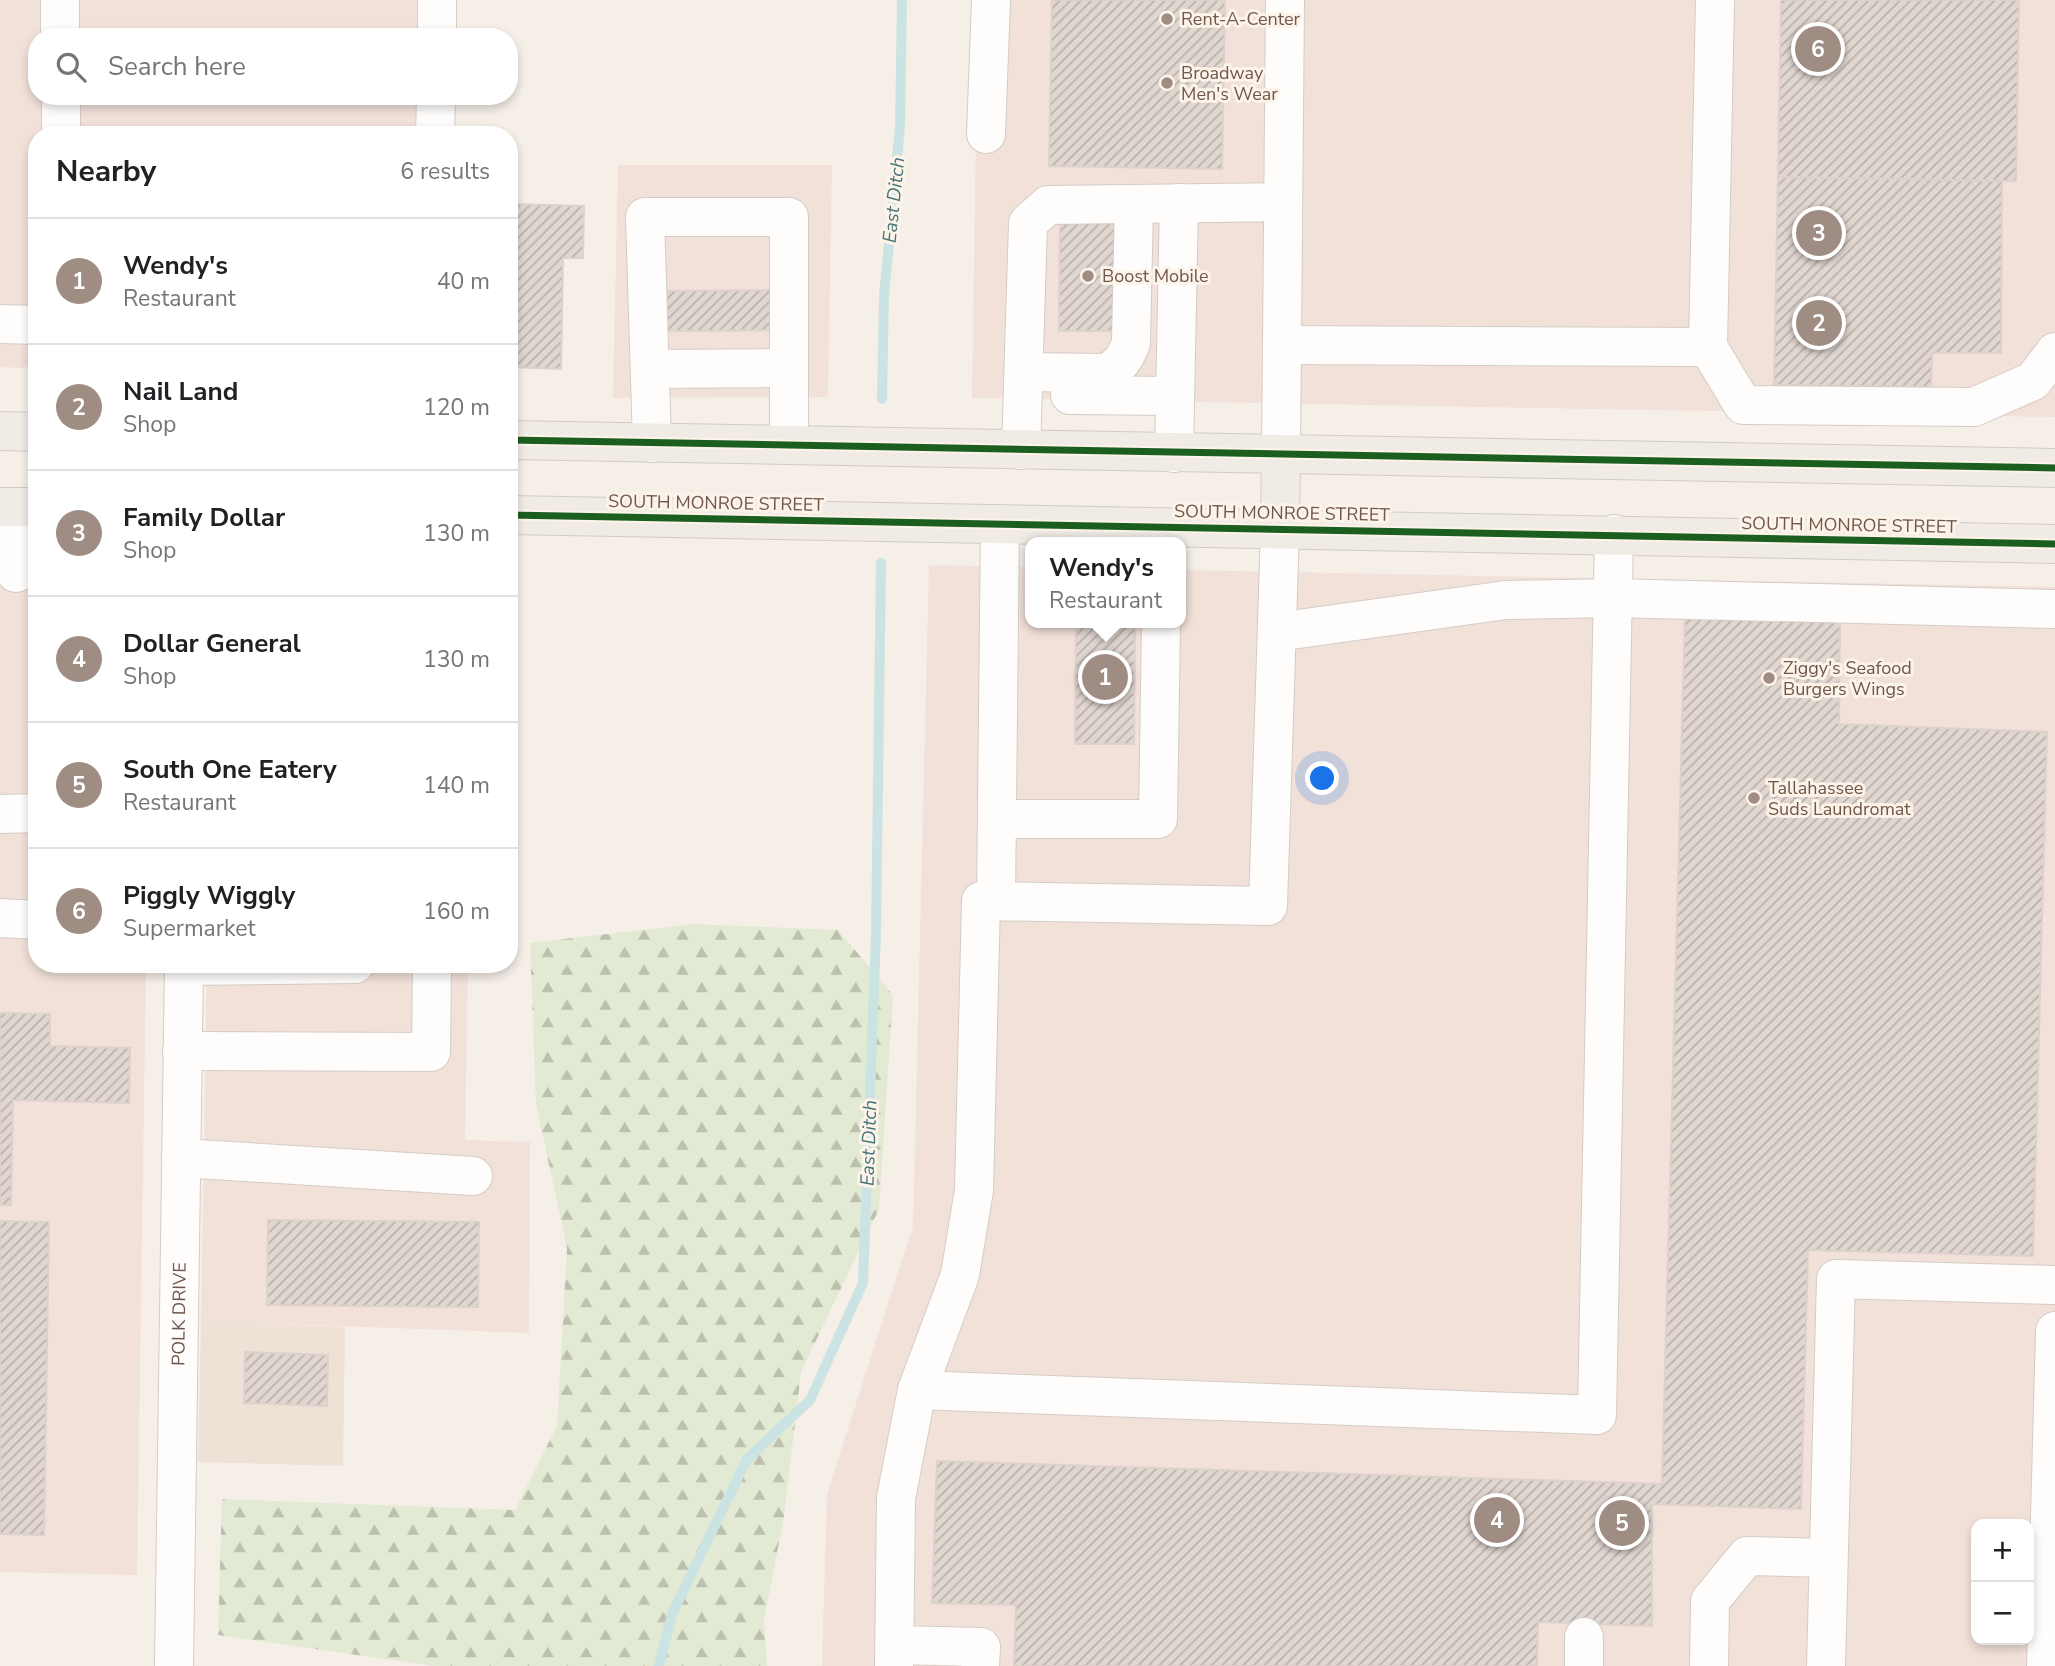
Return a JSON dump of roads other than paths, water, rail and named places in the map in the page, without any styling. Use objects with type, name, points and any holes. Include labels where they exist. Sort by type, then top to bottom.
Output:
[{"type":"main road","points":[[0,431],[28,432]]},
{"type":"main road","points":[[518,440],[2055,468]]},
{"type":"main road","points":[[1280,529],[1281,455]]},
{"type":"main road","name":"SOUTH MONROE STREET","points":[[518,515],[1000,524],[1161,534],[1280,529],[2055,544]]},
{"type":"street","points":[[60,0],[61,28]]},
{"type":"street","points":[[436,28],[437,0]]},
{"type":"street","points":[[986,134],[991,0]]},
{"type":"street","points":[[1281,455],[1285,0]]},
{"type":"street","points":[[1714,0],[1709,347],[1743,405],[1974,407],[2033,381],[2055,352]]},
{"type":"street","points":[[61,105],[61,126]]},
{"type":"street","points":[[435,126],[436,105]]},
{"type":"street","points":[[1021,450],[1028,223],[1048,205],[1283,202]]},
{"type":"street","points":[[1174,453],[1179,203]]},
{"type":"street","points":[[1023,384],[1106,373],[1118,368],[1127,354],[1131,343],[1134,204]]},
{"type":"street","points":[[653,443],[645,217],[789,217],[789,445]]},
{"type":"street","points":[[0,324],[28,325]]},
{"type":"street","points":[[1282,345],[1709,347]]},
{"type":"street","points":[[650,369],[789,368]]},
{"type":"street","points":[[1023,384],[1175,396]]},
{"type":"street","points":[[18,507],[18,573]]},
{"type":"street","points":[[996,901],[1000,524]]},
{"type":"street","points":[[980,1666],[981,1647],[895,1656],[896,1498],[917,1390],[960,1275],[974,1190],[981,901],[1268,906],[1280,529]]},
{"type":"street","points":[[917,1390],[1597,1415],[1614,534]]},
{"type":"street","points":[[1277,632],[1506,600],[1613,598],[2055,609]]},
{"type":"street","points":[[996,819],[1158,819],[1161,628]]},
{"type":"street","points":[[0,814],[28,813]]},
{"type":"street","points":[[0,918],[28,920]]},
{"type":"street","name":"POLK DRIVE","points":[[174,1666],[184,973]]},
{"type":"street","points":[[182,1051],[431,1052],[432,973]]},
{"type":"street","points":[[181,1158],[473,1176]]},
{"type":"street","points":[[1826,1666],[1836,1279],[2055,1285]]},
{"type":"street","points":[[2046,1666],[2055,1331]]},
{"type":"street","points":[[1709,1666],[1710,1601],[1746,1556],[1828,1558]]},
{"type":"waterway","name":"East Ditch","points":[[882,399],[884,296],[900,127],[902,0]]},
{"type":"waterway","name":"East Ditch","points":[[659,1666],[672,1614],[747,1459],[810,1400],[863,1283],[876,933],[881,563]]},
{"type":"place","name":"Rent-A-Center","points":[[1167,19]]},
{"type":"place","name":"Piggly Wiggly","points":[[1818,49]]},
{"type":"place","name":"Broadway Men's Wear","points":[[1167,83]]},
{"type":"place","name":"Family Dollar","points":[[1819,233]]},
{"type":"place","name":"Boost Mobile","points":[[1088,276]]},
{"type":"place","name":"Nail Land","points":[[1819,323]]},
{"type":"place","name":"Wendy's","points":[[1105,677]]},
{"type":"place","name":"Ziggy's Seafood Burgers Wings","points":[[1769,678]]},
{"type":"place","name":"Tallahassee Suds Laundromat","points":[[1754,798]]},
{"type":"place","name":"Dollar General","points":[[1497,1520]]},
{"type":"place","name":"South One Eatery","points":[[1622,1523]]}]
